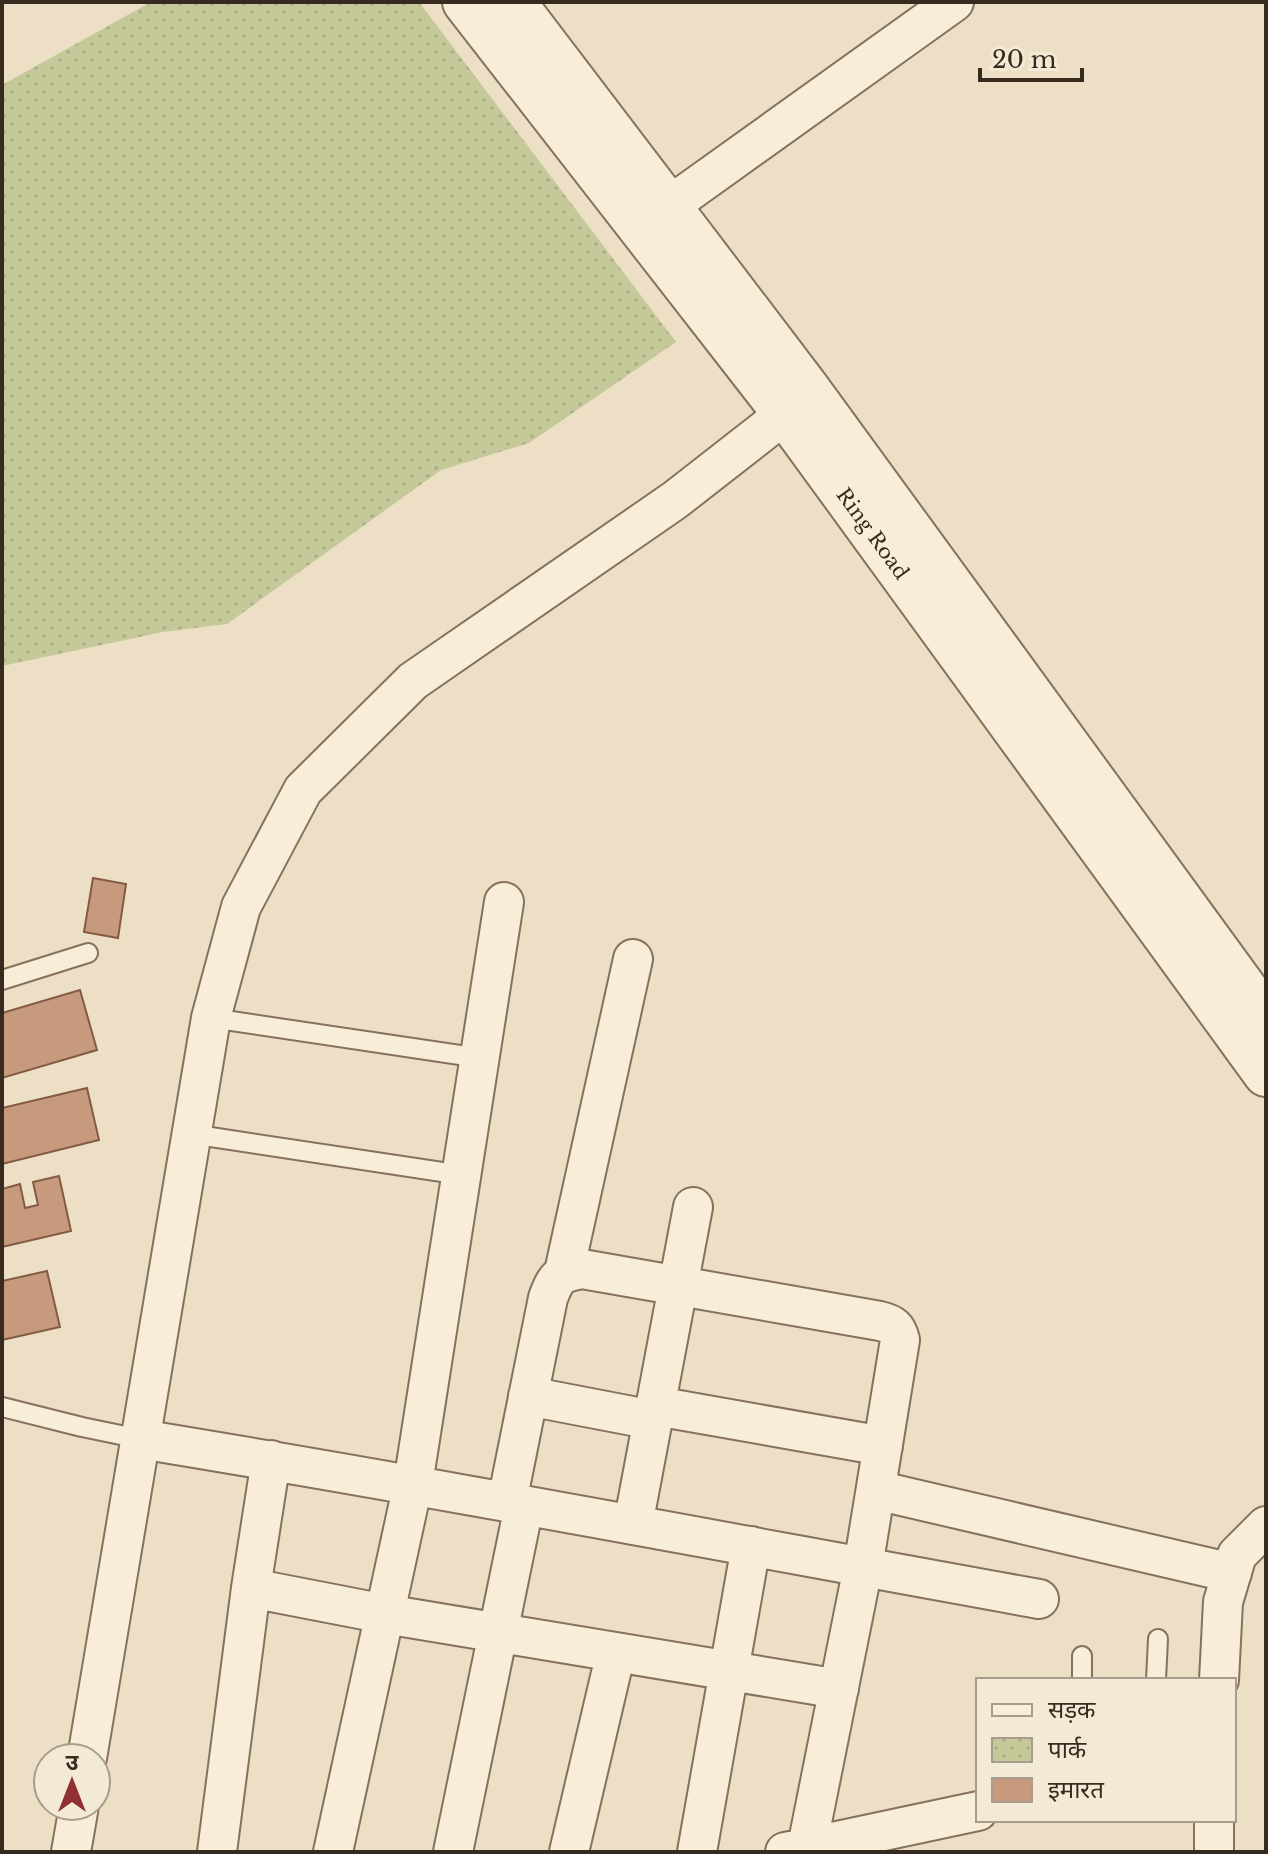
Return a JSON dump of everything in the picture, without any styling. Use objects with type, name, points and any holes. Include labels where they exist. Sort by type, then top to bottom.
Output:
[{"type":"street","name":"Ring Road","points":[[465,2],[795,400],[1266,1018]]},
{"type":"street","name":"Ring Road","points":[[513,2],[669,206],[795,400],[1266,1074]]},
{"type":"street","points":[[669,206],[954,2]]},
{"type":"street","points":[[90,1742],[211,1018],[241,907],[303,790],[413,681],[675,500],[766,429],[795,400]]},
{"type":"street","points":[[333,1852],[413,1484],[504,902]]},
{"type":"street","points":[[564,1272],[633,959]]},
{"type":"street","points":[[633,1525],[693,1207]]},
{"type":"street","points":[[453,1852],[498,1633],[528,1396],[548,1298],[554,1281],[564,1272],[582,1269],[891,1323],[898,1331],[900,1340],[876,1490],[839,1689],[795,1850],[976,1811]]},
{"type":"street","points":[[528,1396],[883,1446]]},
{"type":"street","points":[[140,1439],[413,1484],[1039,1599]]},
{"type":"street","points":[[217,1852],[271,1460]]},
{"type":"street","points":[[876,1490],[1232,1573]]},
{"type":"street","points":[[1219,1678],[1223,1602],[1237,1555],[1266,1526]]},
{"type":"street","points":[[697,1852],[751,1546]]},
{"type":"street","points":[[251,1588],[385,1614],[839,1689]]},
{"type":"street","points":[[569,1852],[616,1652]]},
{"type":"street","points":[[71,1852],[76,1822]]},
{"type":"street","points":[[1214,1822],[1214,1852]]},
{"type":"lane","points":[[2,980],[88,953]]},
{"type":"lane","points":[[211,1018],[480,1058]]},
{"type":"lane","points":[[191,1134],[462,1175]]},
{"type":"lane","points":[[2,1407],[140,1439]]},
{"type":"lane","points":[[1156,1678],[1158,1639]]},
{"type":"lane","points":[[1082,1656],[1082,1678]]},
{"type":"green space","points":[[151,2],[419,2],[676,342],[529,443],[441,470],[227,624],[163,632],[2,666],[2,85]]},
{"type":"building","points":[[93,878],[126,884],[118,938],[84,932]]},
{"type":"building","points":[[80,990],[97,1050],[2,1078],[2,1013]]},
{"type":"building","points":[[87,1088],[99,1140],[2,1164],[2,1108]]},
{"type":"building","points":[[59,1176],[71,1231],[2,1247],[2,1189],[20,1184],[25,1208],[38,1205],[33,1182]]},
{"type":"building","points":[[47,1271],[60,1327],[2,1340],[2,1281]]}]
